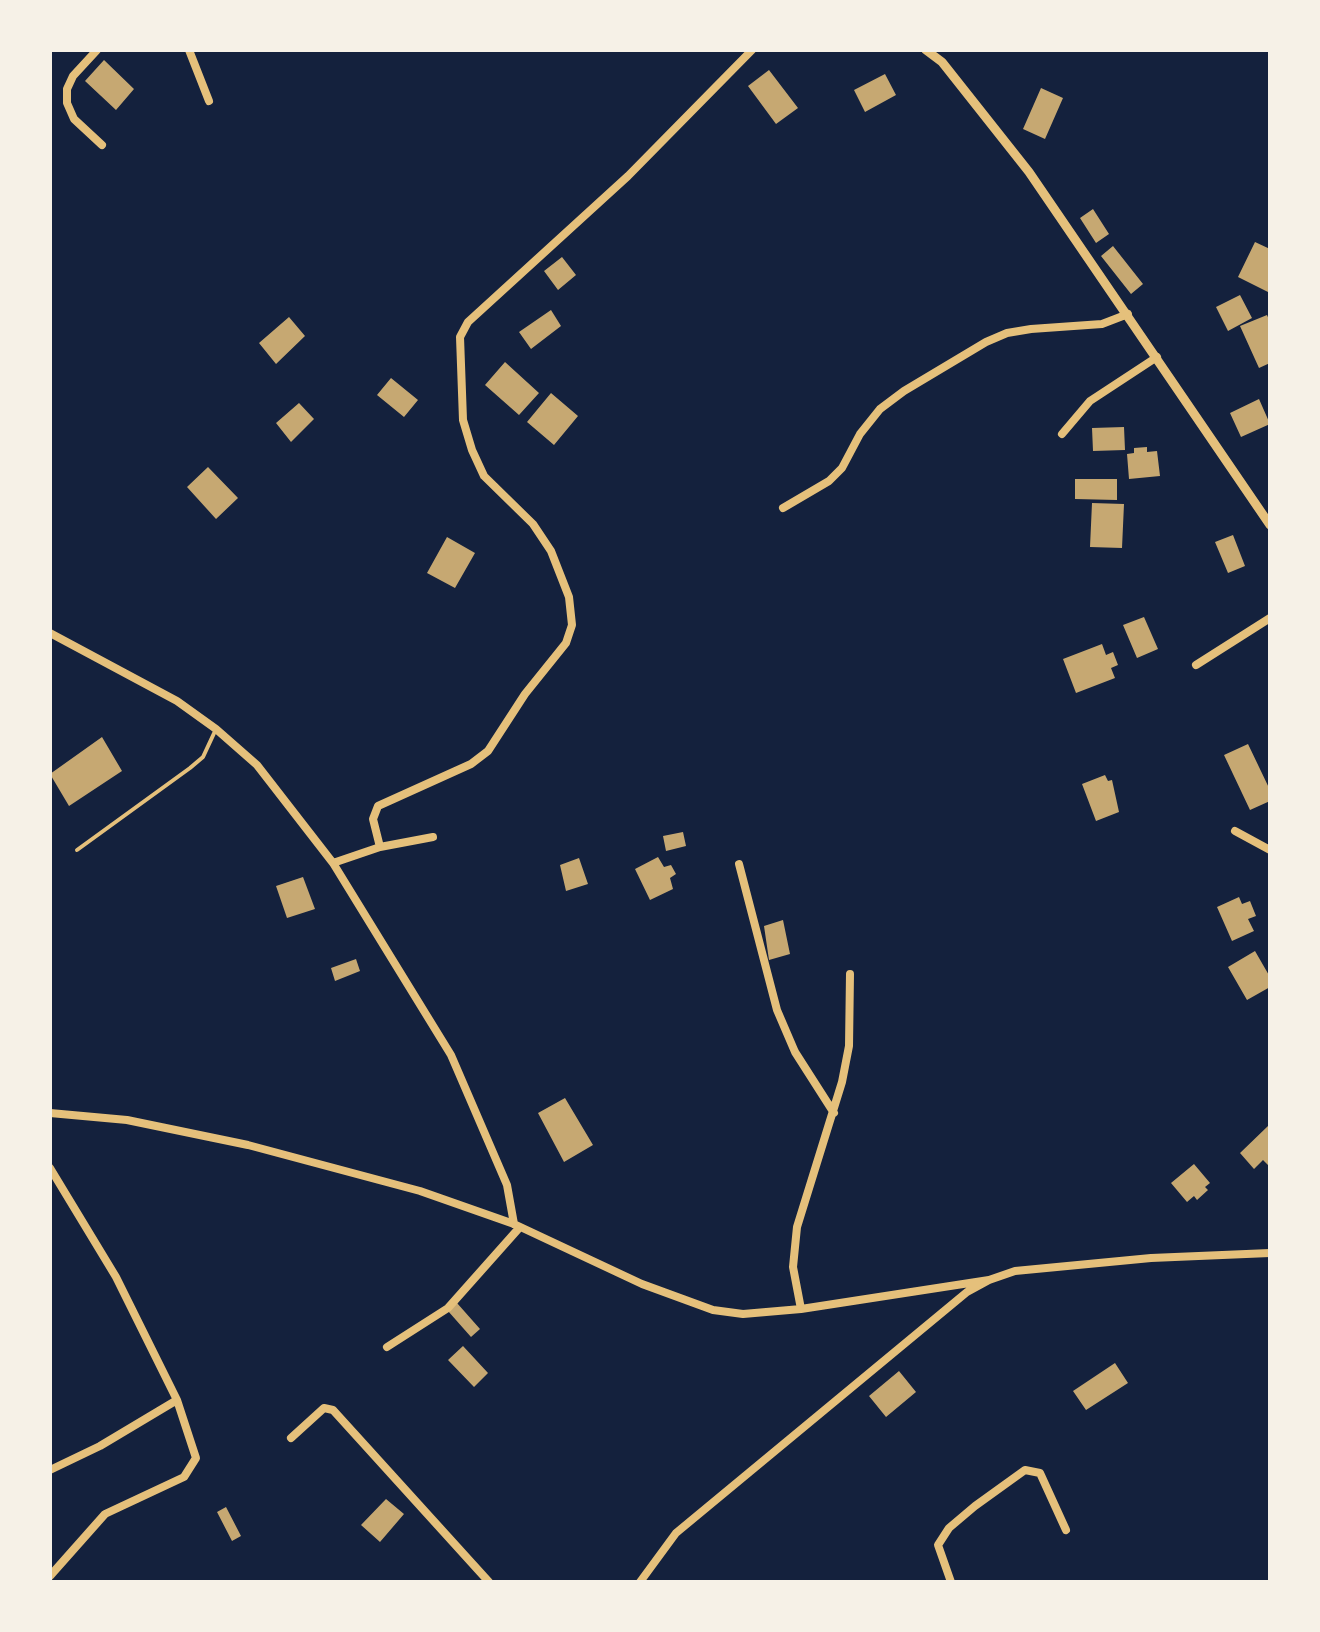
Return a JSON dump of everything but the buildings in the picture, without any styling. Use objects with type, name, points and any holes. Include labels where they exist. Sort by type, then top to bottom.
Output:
[{"type":"street","points":[[97,50],[73,76],[67,102],[74,119],[102,144]]},
{"type":"street","points":[[189,50],[209,101]]},
{"type":"street","points":[[380,847],[372,819],[378,806],[471,764],[488,751],[525,694],[566,644],[572,625],[569,597],[551,550],[532,524],[484,476],[472,450],[463,420],[460,337],[468,322],[628,176],[752,50]]},
{"type":"street","points":[[926,50],[942,62],[1030,172],[1270,524]]},
{"type":"street","points":[[783,508],[829,481],[842,468],[860,434],[880,409],[986,342],[1007,333],[1102,324],[1128,314]]},
{"type":"street","points":[[1062,434],[1090,401],[1157,358]]},
{"type":"street","points":[[1196,664],[1270,618]]},
{"type":"street","points":[[50,634],[177,701],[257,765],[333,863],[451,1055],[507,1185],[517,1226]]},
{"type":"street","points":[[1236,831],[1270,850]]},
{"type":"street","points":[[333,863],[380,847],[434,837]]},
{"type":"street","points":[[738,864],[777,1010],[795,1052],[834,1114]]},
{"type":"street","points":[[801,1309],[793,1267],[796,1227],[834,1114],[848,1046],[850,974]]},
{"type":"street","points":[[50,1113],[127,1120],[248,1145],[420,1191],[517,1226],[642,1284],[713,1310],[743,1314],[801,1309],[990,1280]]},
{"type":"street","points":[[50,1168],[116,1277],[177,1400],[196,1458],[194,1467],[184,1477],[105,1514],[50,1576]]},
{"type":"street","points":[[387,1347],[448,1308],[517,1226]]},
{"type":"street","points":[[640,1582],[676,1533],[968,1292],[990,1280],[1014,1271],[1270,1253]]},
{"type":"street","points":[[50,1470],[100,1446],[177,1400]]},
{"type":"street","points":[[291,1438],[324,1408],[333,1410],[489,1582]]},
{"type":"street","points":[[950,1582],[938,1545],[949,1528],[1025,1470],[1040,1473],[1066,1530]]},
{"type":"lane","points":[[78,850],[203,757],[216,729]]}]
